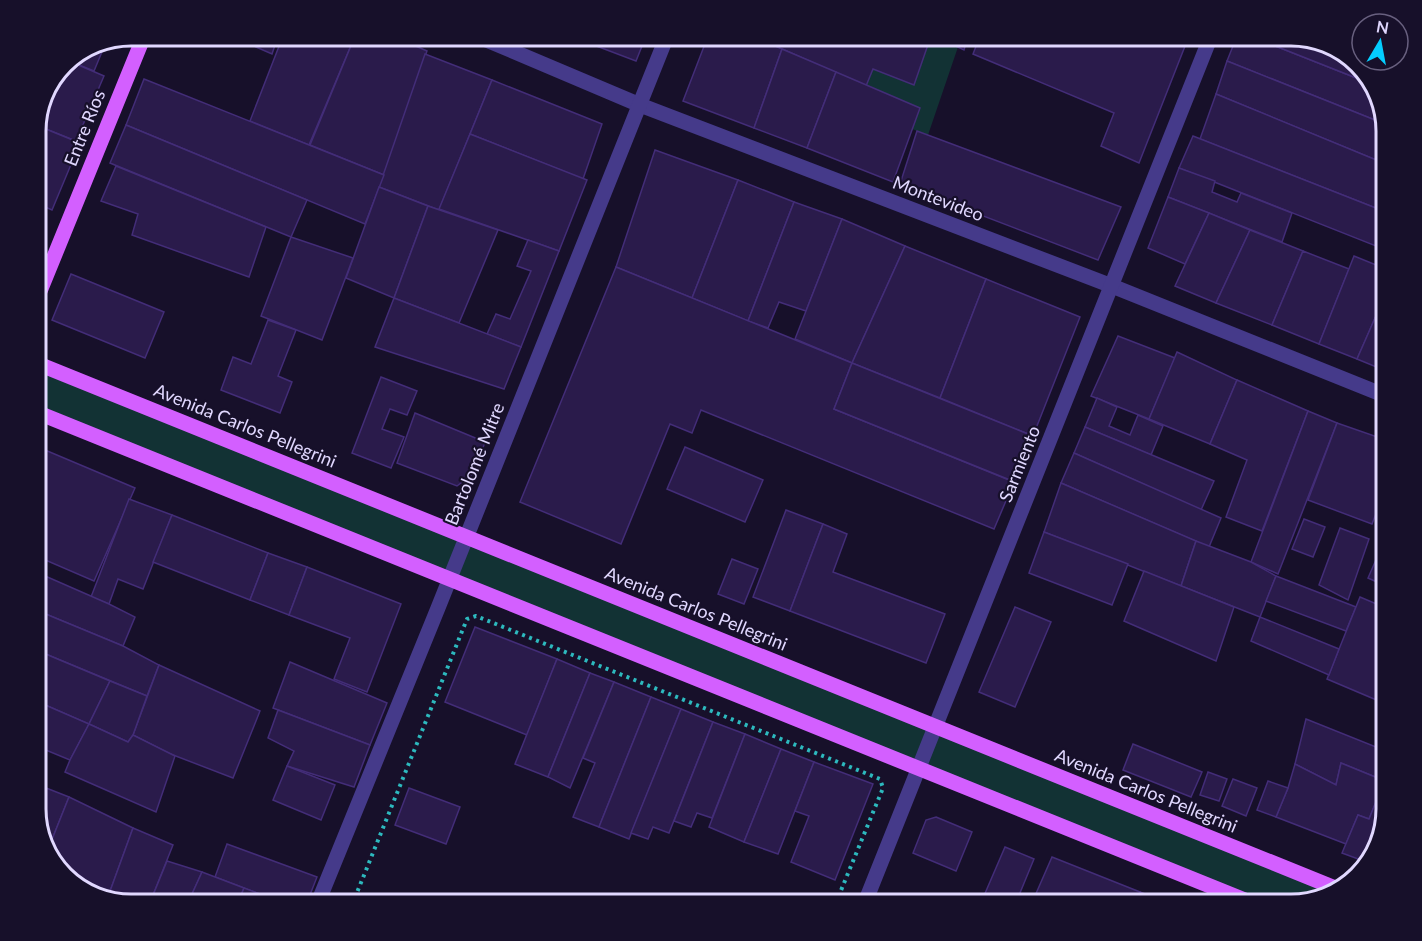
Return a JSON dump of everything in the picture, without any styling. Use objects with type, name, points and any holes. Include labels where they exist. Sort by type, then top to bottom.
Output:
[{"type":"main road","name":"Entre Ríos","points":[[47,274],[140,46]]},
{"type":"main road","name":"Avenida Carlos Pellegrini","points":[[47,367],[1329,885]]},
{"type":"main road","points":[[47,415],[1230,894]]},
{"type":"street","name":"Montevideo","points":[[501,46],[640,105],[1112,286],[1376,392]]},
{"type":"street","name":"Bartolomé Mitre","points":[[321,894],[663,46]]},
{"type":"street","name":"Sarmiento","points":[[868,894],[1207,46]]},
{"type":"path","points":[[356,894],[467,619],[476,616],[880,778],[883,788],[840,894]]},
{"type":"green space","points":[[927,46],[958,47],[928,135],[912,129],[920,108],[866,86],[873,69],[914,84]]},
{"type":"green space","points":[[47,367],[1326,887],[1307,893],[1230,894],[47,416]]},
{"type":"building","points":[[254,46],[275,46],[272,54]]},
{"type":"building","points":[[279,46],[351,46],[309,145],[250,121]]},
{"type":"building","points":[[351,46],[416,46],[427,51],[384,175],[310,145]]},
{"type":"building","points":[[596,46],[642,46],[636,61]]},
{"type":"building","points":[[704,46],[775,46],[782,49],[754,128],[683,101]]},
{"type":"building","points":[[776,46],[928,46],[914,85],[873,69],[866,86]]},
{"type":"building","points":[[976,46],[1185,46],[1139,163],[1101,146],[1114,113],[973,54]]},
{"type":"building","points":[[1233,46],[1275,46],[1356,78],[1367,94],[1375,120],[1227,61]]},
{"type":"building","points":[[1275,46],[1302,47],[1318,51],[1338,61],[1356,78]]},
{"type":"building","points":[[782,49],[836,72],[807,148],[754,128]]},
{"type":"building","points":[[102,52],[94,71],[79,65]]},
{"type":"building","points":[[425,54],[492,80],[439,210],[379,187]]},
{"type":"building","points":[[1227,61],[1375,120],[1376,160],[1216,94]]},
{"type":"building","points":[[79,65],[104,76],[76,141],[47,129],[47,126],[49,109],[55,94],[64,80]]},
{"type":"building","points":[[836,72],[920,108],[893,182],[807,148]]},
{"type":"building","points":[[144,79],[384,175],[365,224],[126,125]]},
{"type":"building","points":[[492,80],[602,124],[583,179],[470,134]]},
{"type":"building","points":[[1216,94],[1376,160],[1376,208],[1200,139]]},
{"type":"building","points":[[126,125],[307,200],[291,237],[110,163]]},
{"type":"building","points":[[47,130],[80,143],[52,210],[47,208]]},
{"type":"building","points":[[917,131],[1121,207],[1098,260],[900,184]]},
{"type":"building","points":[[470,134],[587,180],[559,251],[439,209]]},
{"type":"building","points":[[1193,136],[1376,208],[1376,246],[1179,168]]},
{"type":"building","points":[[655,150],[738,180],[692,298],[616,267]]},
{"type":"building","points":[[116,166],[266,227],[249,277],[132,235],[138,214],[101,201]]},
{"type":"building","points":[[1179,168],[1215,181],[1212,192],[1237,202],[1241,193],[1292,213],[1282,242],[1168,197]]},
{"type":"building","points":[[738,180],[794,202],[748,321],[692,298]]},
{"type":"building","points":[[379,187],[428,206],[394,298],[346,278]]},
{"type":"building","points":[[1168,197],[1209,213],[1185,264],[1148,248]]},
{"type":"building","points":[[794,202],[842,219],[806,311],[779,302],[768,328],[748,321]]},
{"type":"building","points":[[428,206],[498,230],[459,323],[394,298]]},
{"type":"building","points":[[1209,213],[1250,230],[1216,303],[1175,286]]},
{"type":"building","points":[[842,219],[905,246],[852,363],[795,339]]},
{"type":"building","points":[[1250,230],[1303,251],[1272,325],[1216,303]]},
{"type":"building","points":[[291,237],[353,258],[322,340],[261,316]]},
{"type":"building","points":[[528,240],[559,251],[521,347],[487,334],[496,314],[510,319],[531,271],[517,266]]},
{"type":"building","points":[[905,246],[986,279],[940,398],[852,363]]},
{"type":"building","points":[[1303,251],[1349,269],[1319,344],[1272,325]]},
{"type":"building","points":[[1354,256],[1376,265],[1376,316],[1357,359],[1319,344]]},
{"type":"building","points":[[616,267],[852,363],[834,409],[1014,482],[994,529],[701,410],[692,433],[670,424],[621,544],[520,502]]},
{"type":"building","points":[[71,274],[164,312],[145,358],[52,320]]},
{"type":"building","points":[[986,279],[1080,317],[1033,436],[940,398]]},
{"type":"building","points":[[394,298],[521,347],[504,389],[375,347]]},
{"type":"building","points":[[1376,316],[1376,367],[1357,359]]},
{"type":"building","points":[[268,320],[296,330],[278,376],[292,382],[280,413],[221,390],[233,357],[251,364]]},
{"type":"building","points":[[1118,336],[1175,358],[1149,419],[1091,396]]},
{"type":"building","points":[[1177,352],[1237,380],[1210,444],[1149,419]]},
{"type":"building","points":[[852,363],[1033,436],[1015,482],[834,409]]},
{"type":"building","points":[[381,377],[417,391],[407,415],[390,409],[382,429],[404,437],[391,468],[352,453]]},
{"type":"building","points":[[1237,380],[1308,411],[1262,531],[1226,517],[1247,460],[1210,444]]},
{"type":"building","points":[[1097,398],[1117,407],[1109,426],[1130,435],[1138,415],[1163,426],[1151,455],[1085,427]]},
{"type":"building","points":[[1308,411],[1337,423],[1278,574],[1251,562]]},
{"type":"building","points":[[415,413],[485,442],[474,473],[457,486],[397,463]]},
{"type":"building","points":[[1337,423],[1376,437],[1376,514],[1372,524],[1308,500]]},
{"type":"building","points":[[1085,427],[1214,481],[1201,510],[1074,453]]},
{"type":"building","points":[[685,447],[763,480],[745,522],[667,489]]},
{"type":"building","points":[[47,451],[135,488],[94,581],[47,561]]},
{"type":"building","points":[[1074,453],[1221,518],[1209,547],[1061,483]]},
{"type":"building","points":[[1061,483],[1196,541],[1181,586],[1044,532]]},
{"type":"building","points":[[129,499],[172,515],[143,589],[118,579],[109,604],[91,597]]},
{"type":"building","points":[[786,510],[823,524],[790,611],[753,597]]},
{"type":"building","points":[[172,515],[268,553],[250,600],[153,562]]},
{"type":"building","points":[[1304,519],[1325,527],[1313,557],[1292,549]]},
{"type":"building","points":[[823,524],[847,534],[833,572],[945,614],[926,663],[790,611]]},
{"type":"building","points":[[1340,528],[1369,539],[1348,600],[1319,585]]},
{"type":"building","points":[[1044,532],[1128,564],[1112,605],[1029,573]]},
{"type":"building","points":[[1196,541],[1251,562],[1276,576],[1260,617],[1181,586]]},
{"type":"building","points":[[268,553],[307,567],[289,615],[250,600]]},
{"type":"building","points":[[732,559],[758,569],[744,604],[718,594]]},
{"type":"building","points":[[1376,560],[1376,582],[1368,578]]},
{"type":"building","points":[[307,567],[401,604],[367,692],[334,679],[350,638],[289,615]]},
{"type":"building","points":[[1144,571],[1234,607],[1216,661],[1124,621]]},
{"type":"building","points":[[1276,576],[1356,607],[1346,631],[1266,601]]},
{"type":"building","points":[[47,577],[135,617],[123,646],[47,615]]},
{"type":"building","points":[[1360,597],[1376,604],[1376,700],[1327,679]]},
{"type":"building","points":[[1015,607],[1051,622],[1015,707],[979,692]]},
{"type":"building","points":[[47,615],[123,646],[159,665],[147,696],[47,655]]},
{"type":"building","points":[[1260,617],[1339,649],[1329,675],[1251,641]]},
{"type":"building","points":[[475,627],[557,659],[527,735],[445,702]]},
{"type":"building","points":[[47,655],[110,681],[89,724],[47,706]]},
{"type":"building","points":[[557,659],[590,673],[548,777],[515,764]]},
{"type":"building","points":[[290,662],[387,703],[370,745],[273,708]]},
{"type":"building","points":[[159,665],[260,711],[233,778],[168,753],[133,735]]},
{"type":"building","points":[[590,673],[614,682],[570,788],[548,777]]},
{"type":"building","points":[[110,681],[147,696],[133,735],[128,742],[89,724]]},
{"type":"building","points":[[614,682],[651,697],[599,827],[573,817],[595,763],[583,758]]},
{"type":"building","points":[[651,697],[681,709],[629,839],[599,827]]},
{"type":"building","points":[[47,706],[89,724],[70,760],[47,751]]},
{"type":"building","points":[[681,709],[713,722],[669,833],[653,827],[648,839],[631,833]]},
{"type":"building","points":[[278,710],[370,745],[354,787],[287,766],[294,751],[268,738]]},
{"type":"building","points":[[1306,719],[1376,747],[1376,777],[1341,763],[1336,785],[1295,764]]},
{"type":"building","points":[[713,722],[745,734],[712,818],[697,813],[691,827],[674,821]]},
{"type":"building","points":[[89,724],[128,742],[133,735],[175,756],[156,812],[65,772]]},
{"type":"building","points":[[745,734],[781,749],[744,842],[709,827]]},
{"type":"building","points":[[1133,744],[1202,772],[1191,797],[1123,770]]},
{"type":"building","points":[[781,749],[814,762],[778,854],[744,842]]},
{"type":"building","points":[[814,762],[873,784],[835,880],[791,862],[809,816],[795,811]]},
{"type":"building","points":[[1341,763],[1376,777],[1376,802],[1369,819],[1358,815],[1346,844],[1276,817],[1295,764],[1336,785]]},
{"type":"building","points":[[287,766],[335,785],[321,820],[273,800]]},
{"type":"building","points":[[1208,772],[1227,779],[1219,801],[1200,795]]},
{"type":"building","points":[[1233,779],[1257,788],[1246,816],[1222,806]]},
{"type":"building","points":[[1268,781],[1288,788],[1276,817],[1257,810]]},
{"type":"building","points":[[47,788],[69,797],[52,839],[48,826]]},
{"type":"building","points":[[409,788],[460,807],[446,844],[395,825]]},
{"type":"building","points":[[69,797],[133,828],[110,892],[94,886],[71,870],[52,839]]},
{"type":"building","points":[[1376,802],[1374,826],[1361,857],[1359,859],[1342,853],[1358,815],[1369,819]]},
{"type":"building","points":[[936,817],[972,832],[956,871],[913,853],[926,820]]},
{"type":"building","points":[[133,828],[173,845],[153,894],[110,892]]},
{"type":"building","points":[[227,844],[317,877],[310,894],[260,894],[215,877]]},
{"type":"building","points":[[1005,847],[1034,859],[1020,894],[985,894]]},
{"type":"building","points":[[1052,857],[1140,892],[1139,894],[1036,894]]},
{"type":"building","points":[[167,861],[202,872],[192,894],[154,894]]},
{"type":"building","points":[[202,872],[244,888],[242,894],[192,894]]},
{"type":"building","points":[[244,888],[260,894],[242,894]]}]
